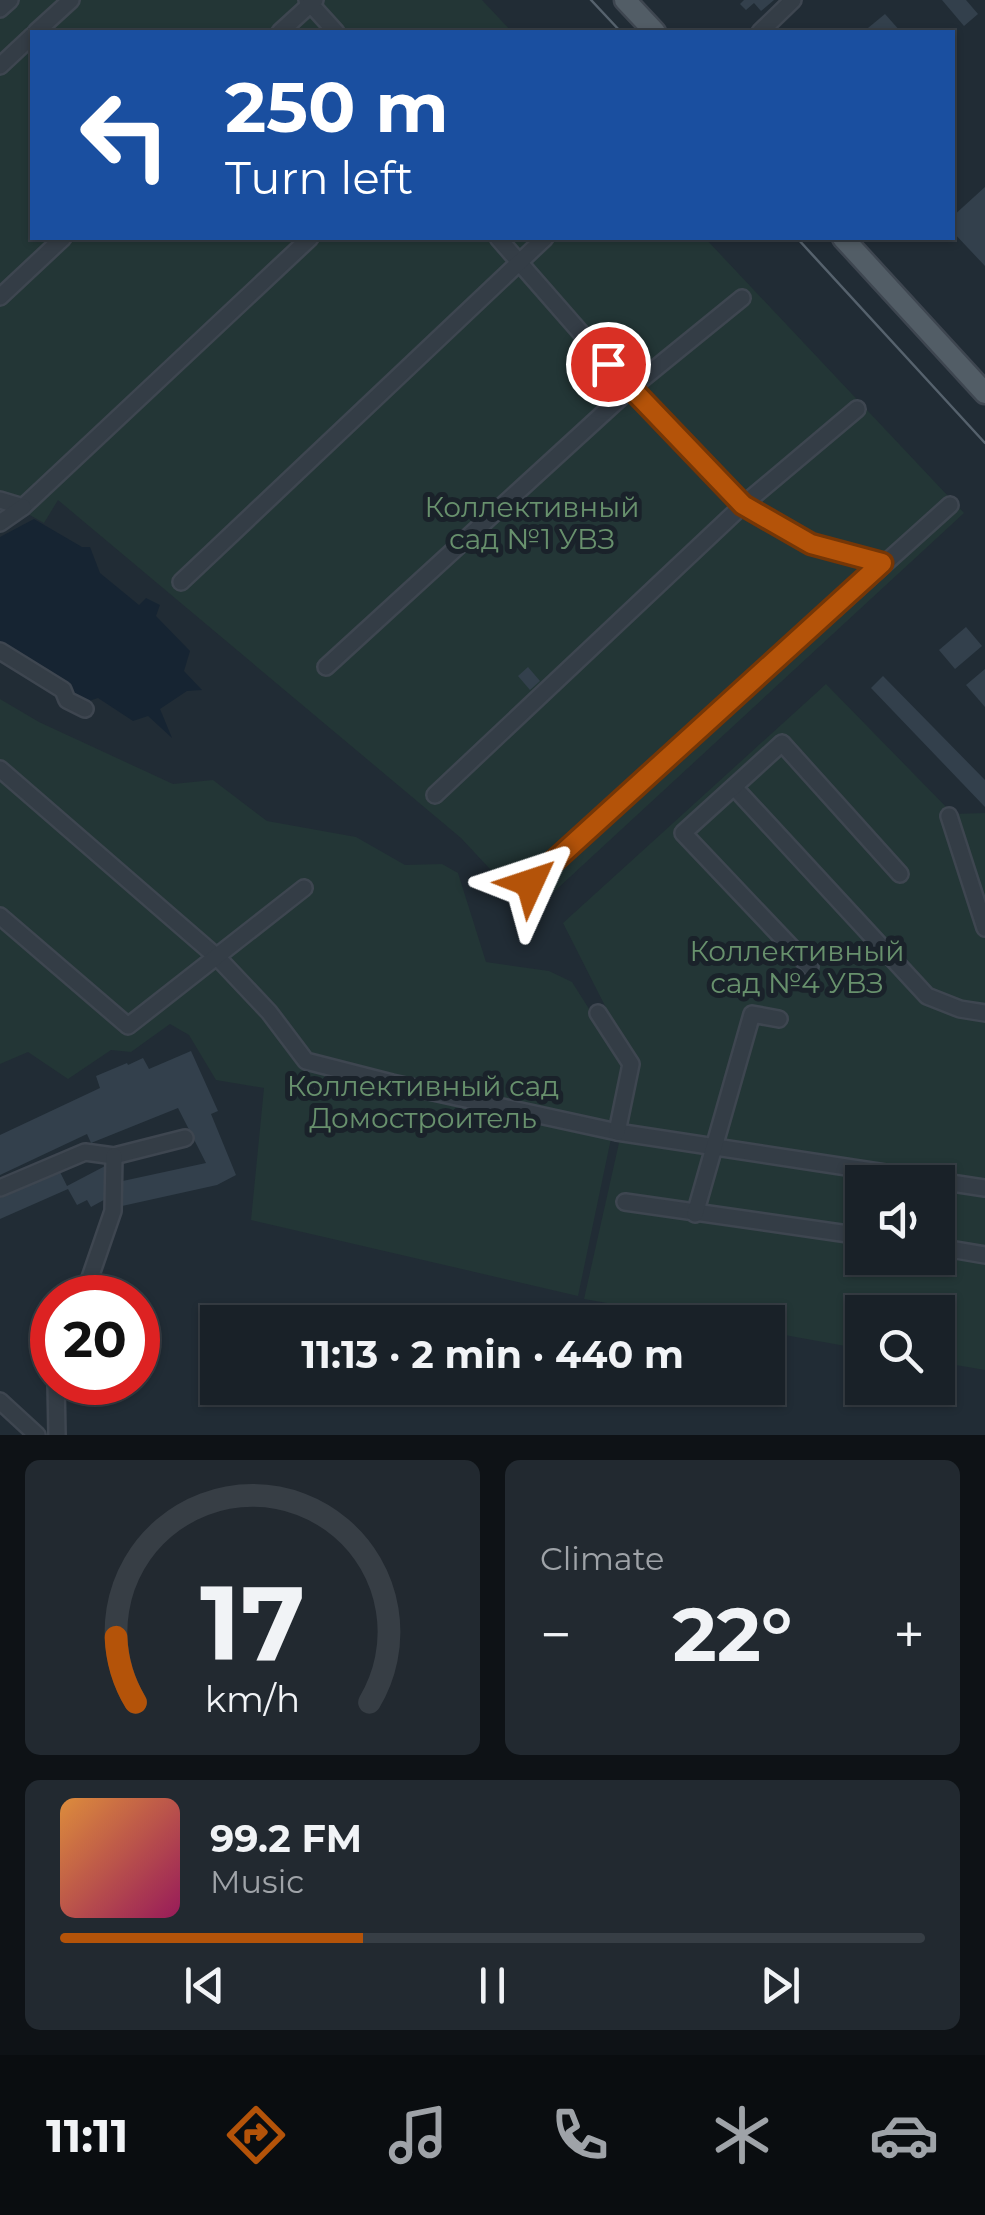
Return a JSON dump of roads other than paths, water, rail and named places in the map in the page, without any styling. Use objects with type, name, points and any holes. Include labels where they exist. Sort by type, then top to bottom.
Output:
[{"type":"main road","points":[[626,0],[653,30]]},
{"type":"main road","points":[[845,240],[985,393]]},
{"type":"lane","points":[[0,9],[10,0]]},
{"type":"lane","points":[[38,30],[71,0]]},
{"type":"lane","points":[[762,30],[794,0]]},
{"type":"lane","points":[[282,30],[311,1],[334,30]]},
{"type":"lane","points":[[0,66],[30,38]]},
{"type":"lane","points":[[0,297],[61,240]]},
{"type":"lane","points":[[0,523],[24,506],[308,240]]},
{"type":"lane","points":[[500,240],[630,389],[743,505],[811,544],[882,563]]},
{"type":"lane","points":[[181,582],[543,240]]},
{"type":"lane","points":[[326,667],[630,389],[742,298]]},
{"type":"lane","points":[[434,794],[743,505],[857,409]]},
{"type":"lane","points":[[0,500],[24,506]]},
{"type":"lane","points":[[530,883],[950,505]]},
{"type":"lane","points":[[0,651],[62,690],[67,700],[84,709]]},
{"type":"lane","points":[[810,967],[683,833],[782,743],[900,874]]},
{"type":"lane","points":[[0,769],[218,958],[269,1012],[306,1061],[392,1084],[617,1132],[985,1188]]},
{"type":"lane","points":[[734,787],[927,996],[960,1009],[985,1013]]},
{"type":"lane","points":[[949,816],[985,928]]},
{"type":"lane","points":[[0,916],[128,1026],[304,888]]},
{"type":"lane","points":[[598,1013],[631,1064],[617,1132]]},
{"type":"lane","points":[[695,1214],[752,1014],[779,1019]]},
{"type":"lane","points":[[0,1188],[84,1152],[114,1156],[185,1138]]},
{"type":"lane","points":[[91,1275],[113,1211],[114,1156]]},
{"type":"lane","points":[[625,1202],[845,1234]]},
{"type":"lane","points":[[955,1251],[985,1255]]},
{"type":"lane","points":[[0,1401],[37,1435]]},
{"type":"lane","points":[[56,1405],[57,1435]]},
{"type":"water","points":[[34,519],[82,547],[90,547],[100,573],[139,605],[146,598],[160,605],[156,616],[190,651],[184,671],[202,690],[187,691],[160,709],[172,738],[148,716],[133,721],[98,698],[83,703],[73,699],[66,683],[0,643],[0,537]]},
{"type":"tram line","points":[[591,0],[619,30]]},
{"type":"tram line","points":[[799,240],[985,443]]},
{"type":"park label","name":"Коллективный сад №1 УВЗ","points":[[532,523]]},
{"type":"park label","name":"Коллективный сад №4 УВЗ","points":[[797,967]]},
{"type":"park label","name":"Коллективный сад Домостроитель","points":[[423,1102]]}]
